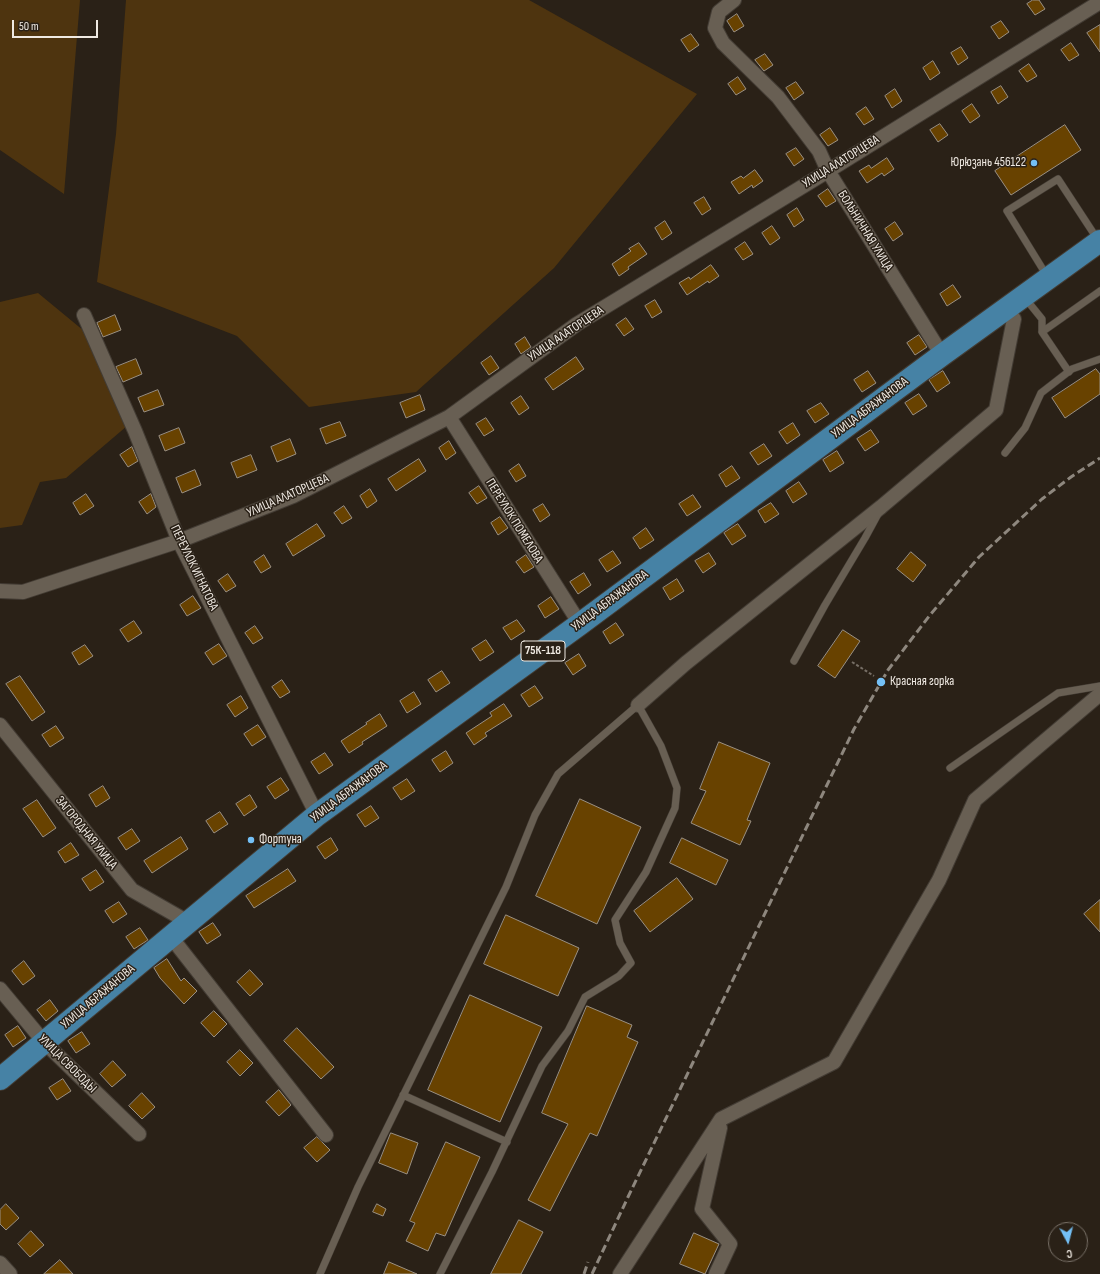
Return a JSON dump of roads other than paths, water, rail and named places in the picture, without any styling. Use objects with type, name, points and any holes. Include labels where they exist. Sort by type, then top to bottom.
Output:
[{"type":"main road","name":"УЛИЦА АБРАЖАНОВА","points":[[0,1079],[317,815],[580,624],[1014,302],[1100,242]]},
{"type":"street","name":"БОЛЬНИЧНАЯ УЛИЦА","points":[[734,0],[719,12],[715,28],[723,43],[778,97],[819,151],[828,171],[942,355]]},
{"type":"street","name":"УЛИЦА АЛАТОРЦЕВА","points":[[0,591],[23,592],[179,541],[293,496],[449,417],[578,324],[1100,2]]},
{"type":"street","points":[[638,705],[686,663],[881,507],[996,410],[1014,319],[1014,302]]},
{"type":"street","name":"ПЕРЕУЛОК ИГНАТОВА","points":[[84,315],[135,431],[179,541],[317,815]]},
{"type":"street","name":"ПЕРЕУЛОК ПОМЕЛОВА","points":[[449,417],[580,624]]},
{"type":"street","points":[[620,1274],[721,1119],[834,1062],[939,880],[975,800],[1100,694]]},
{"type":"street","name":"ЗАГОРОДНАЯ УЛИЦА","points":[[0,726],[132,890],[188,922]]},
{"type":"street","points":[[171,936],[326,1135]]},
{"type":"street","name":"УЛИЦА СВОБОДЫ","points":[[0,989],[44,1042],[139,1134]]},
{"type":"street","points":[[716,1274],[730,1244],[702,1209],[721,1119]]},
{"type":"street","points":[[0,1264],[10,1274]]},
{"type":"lane","points":[[1048,278],[1007,211],[1058,179],[1100,242]]},
{"type":"lane","points":[[1042,332],[1100,291]]},
{"type":"lane","points":[[1014,302],[1042,319],[1042,332],[1069,372]]},
{"type":"lane","points":[[1005,453],[1025,428],[1041,393],[1069,372],[1100,359]]},
{"type":"lane","points":[[794,661],[824,605],[865,538],[881,507]]},
{"type":"lane","points":[[950,768],[1058,693],[1100,686]]},
{"type":"lane","points":[[320,1274],[358,1187],[506,887],[535,815],[558,774],[638,705],[661,746],[677,788],[675,808],[646,872],[614,920],[620,943],[631,964],[619,976],[585,997],[568,1031],[542,1066],[440,1274]]},
{"type":"lane","points":[[403,1095],[506,1142]]},
{"type":"railway","points":[[592,1274],[854,729],[888,670],[930,615],[979,557],[1042,499],[1071,477],[1100,458]]},
{"type":"railway","points":[[584,1274],[588,1262]]},
{"type":"place","name":"Юрюзань 456122","points":[[1034,163]]},
{"type":"place","name":"Красная горка","points":[[881,682]]},
{"type":"place","name":"Фортуна","points":[[251,840]]}]
